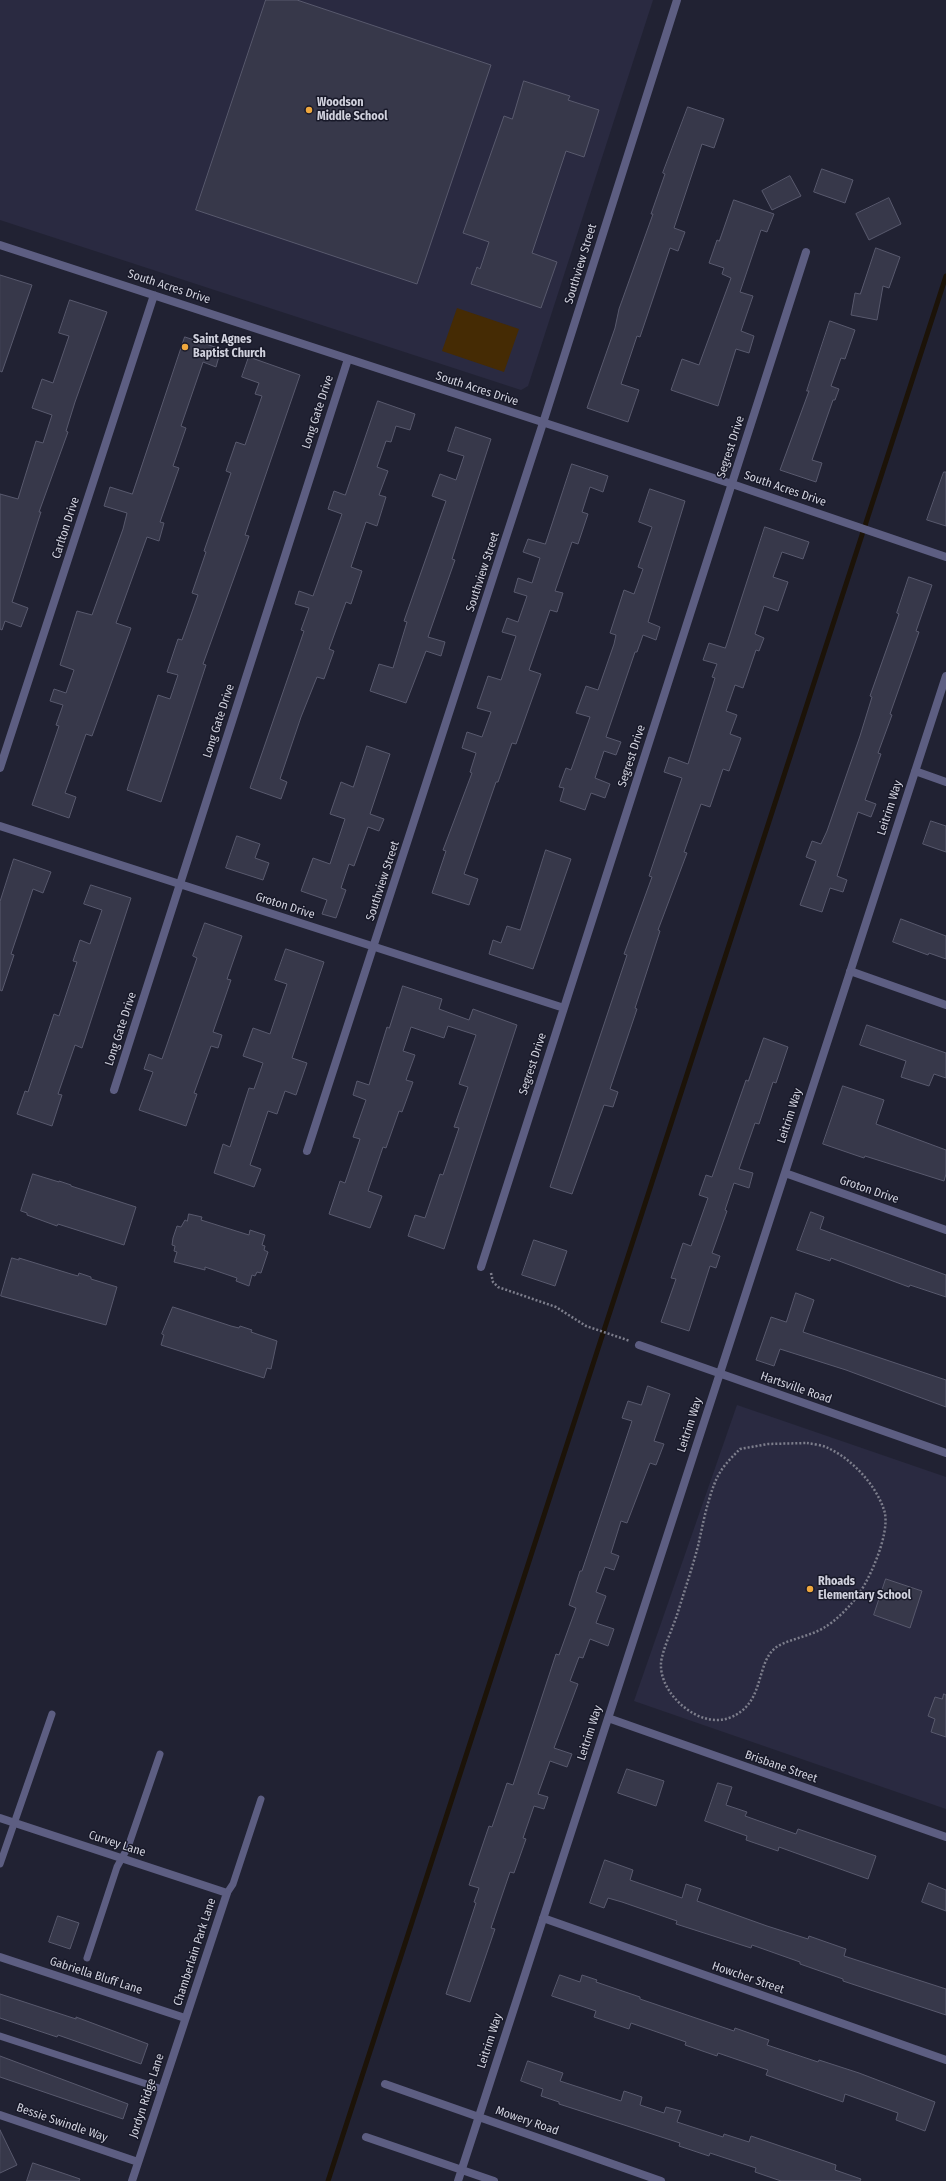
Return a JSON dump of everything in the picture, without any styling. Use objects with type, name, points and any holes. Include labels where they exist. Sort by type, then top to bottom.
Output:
[{"type":"street","name":"Southview Street","points":[[308,1151],[543,423],[677,0]]},
{"type":"street","name":"South Acres Drive","points":[[0,245],[732,484],[946,558]]},
{"type":"street","name":"Segrest Drive","points":[[481,1267],[806,252]]},
{"type":"street","name":"Carlton Drive","points":[[0,768],[154,295]]},
{"type":"street","name":"Long Gate Drive","points":[[114,1090],[348,359]]},
{"type":"street","name":"Leitrim Way","points":[[458,2181],[946,676]]},
{"type":"street","points":[[915,771],[946,782]]},
{"type":"street","name":"Groton Drive","points":[[0,826],[374,948],[564,1008]]},
{"type":"street","points":[[850,971],[946,1004]]},
{"type":"street","name":"Groton Drive","points":[[785,1173],[946,1230]]},
{"type":"street","name":"Hartsville Road","points":[[639,1345],[946,1453]]},
{"type":"street","name":"Brisbane Street","points":[[608,1718],[946,1837]]},
{"type":"street","name":"Curvey Lane","points":[[0,1818],[227,1893]]},
{"type":"street","name":"Chamberlain Park Lane","points":[[186,2018],[227,1893]]},
{"type":"street","name":"Howcher Street","points":[[543,1918],[946,2060]]},
{"type":"street","name":"Gabriella Bluff Lane","points":[[0,1957],[186,2018]]},
{"type":"street","name":"Jordyn Ridge Lane","points":[[132,2181],[186,2018]]},
{"type":"street","name":"Mowery Road","points":[[385,2084],[661,2181]]},
{"type":"street","name":"Bessie Swindle Way","points":[[0,2115],[138,2162]]},
{"type":"street","points":[[366,2137],[494,2181]]},
{"type":"lane","points":[[0,1864],[52,1714]]},
{"type":"lane","points":[[87,1958],[117,1867],[128,1847],[160,1754]]},
{"type":"lane","points":[[227,1893],[233,1884],[261,1799]]},
{"type":"lane","points":[[0,2036],[162,2089]]},
{"type":"path","points":[[481,1267],[490,1270],[493,1282],[498,1287],[556,1307],[586,1326],[621,1337]]},
{"type":"path","points":[[807,1443],[827,1447],[848,1461],[873,1487],[885,1512],[882,1543],[867,1582],[852,1603],[826,1627],[777,1647],[770,1655],[760,1676],[755,1696],[744,1709],[728,1718],[702,1718],[681,1705],[666,1688],[661,1663],[691,1574],[706,1508],[716,1479],[728,1461],[740,1449],[768,1444],[807,1443]]},
{"type":"shaded area","name":"Woodson Middle School","points":[[0,0],[653,0],[528,386],[521,390],[0,220]]},
{"type":"shaded area","points":[[457,308],[519,329],[504,372],[442,351]]},
{"type":"shaded area","name":"Rhoads Elementary School","points":[[737,1405],[946,1477],[946,1809],[634,1701]]},
{"type":"building","points":[[266,0],[297,0],[491,65],[417,284],[196,210]]},
{"type":"building","points":[[524,81],[570,96],[568,100],[599,110],[584,157],[566,151],[532,253],[557,262],[541,308],[471,284],[477,267],[480,269],[489,242],[463,233],[504,116],[512,119]]},
{"type":"building","points":[[688,107],[724,119],[714,148],[702,144],[674,228],[685,232],[678,251],[670,248],[640,337],[637,336],[621,384],[639,390],[628,422],[587,408],[615,328],[619,309],[653,214],[651,214],[665,174],[663,173]]},
{"type":"building","points":[[822,169],[853,180],[845,203],[814,192]]},
{"type":"building","points":[[790,176],[801,196],[772,210],[762,191]]},
{"type":"building","points":[[889,198],[901,224],[869,240],[856,214]]},
{"type":"building","points":[[734,200],[774,214],[767,232],[761,230],[740,292],[753,296],[741,331],[754,336],[749,353],[736,349],[718,406],[671,390],[682,359],[699,365],[731,278],[722,274],[724,268],[709,263]]},
{"type":"building","points":[[876,248],[900,257],[889,288],[883,286],[877,320],[851,315],[855,293],[860,294]]},
{"type":"building","points":[[0,275],[32,285],[2,372],[0,371]]},
{"type":"building","points":[[70,300],[107,312],[75,402],[66,431],[68,432],[39,512],[41,512],[12,602],[28,608],[21,627],[5,621],[2,630],[0,629],[0,494],[18,499],[36,441],[43,443],[52,415],[32,408],[42,379],[53,383],[69,336],[59,333]]},
{"type":"building","points":[[830,321],[855,330],[845,359],[841,358],[831,386],[839,389],[835,400],[833,400],[812,460],[822,463],[816,482],[780,470],[809,391],[807,391]]},
{"type":"building","points":[[185,337],[221,349],[216,367],[203,362],[181,426],[186,428],[173,466],[179,468],[160,522],[164,523],[159,541],[147,537],[116,623],[131,628],[92,736],[86,734],[65,793],[76,797],[69,818],[32,805],[59,726],[56,725],[63,705],[50,701],[54,689],[66,693],[74,670],[60,665],[77,611],[92,615],[123,529],[127,513],[104,506],[110,487],[132,494]]},
{"type":"building","points":[[249,357],[300,375],[245,535],[249,536],[203,664],[206,665],[161,802],[127,790],[158,695],[170,699],[178,675],[167,672],[178,639],[182,640],[198,595],[192,593],[206,552],[204,551],[231,473],[226,471],[236,442],[245,445],[262,396],[255,394],[259,383],[242,377]]},
{"type":"building","points":[[378,401],[415,414],[410,430],[396,426],[391,442],[386,441],[377,467],[388,471],[379,495],[386,497],[377,526],[366,522],[351,567],[362,571],[351,604],[346,602],[329,649],[334,651],[324,679],[317,677],[301,717],[280,779],[287,782],[281,799],[250,788],[304,631],[301,630],[309,608],[295,604],[299,591],[313,596],[342,514],[328,509],[334,491],[345,495]]},
{"type":"building","points":[[456,427],[491,439],[452,559],[455,560],[428,637],[445,642],[441,656],[426,651],[406,703],[370,691],[379,664],[393,668],[407,622],[404,621],[446,501],[432,496],[440,474],[456,480],[464,456],[448,451]]},
{"type":"building","points":[[572,464],[608,476],[603,492],[590,487],[582,512],[588,514],[578,544],[572,542],[555,591],[563,593],[557,612],[550,610],[529,670],[541,674],[516,744],[512,743],[498,782],[496,782],[464,874],[478,879],[469,905],[432,893],[446,851],[443,850],[472,773],[470,772],[476,753],[462,748],[467,732],[482,737],[491,712],[477,708],[488,676],[501,680],[516,636],[502,632],[507,618],[518,622],[527,596],[514,592],[518,578],[532,583],[540,558],[523,552],[528,539],[545,544]]},
{"type":"building","points":[[944,472],[946,472],[946,526],[927,520]]},
{"type":"building","points":[[650,489],[685,501],[648,622],[660,627],[656,640],[643,635],[637,652],[635,652],[606,737],[621,742],[616,755],[604,751],[595,778],[610,784],[605,798],[591,793],[585,810],[560,801],[564,788],[559,787],[566,768],[571,770],[590,717],[576,713],[586,686],[598,690],[614,644],[616,635],[610,633],[624,590],[634,594],[643,569],[638,567],[652,527],[639,522]]},
{"type":"building","points":[[765,527],[809,542],[803,559],[782,552],[773,577],[788,582],[778,611],[764,606],[755,634],[764,638],[759,651],[756,650],[743,688],[735,685],[726,711],[737,715],[730,734],[741,738],[729,771],[723,769],[710,807],[701,804],[684,852],[687,853],[658,930],[660,931],[635,1008],[637,1009],[610,1089],[618,1092],[613,1107],[604,1105],[572,1194],[550,1187],[627,955],[624,954],[652,877],[649,876],[682,778],[664,772],[669,757],[688,764],[715,678],[712,677],[717,664],[703,660],[709,643],[725,648]]},
{"type":"building","points":[[909,577],[932,585],[916,631],[919,632],[890,714],[892,715],[878,753],[881,754],[865,800],[876,804],[871,817],[858,812],[837,876],[847,880],[843,892],[830,888],[822,912],[800,905],[816,861],[806,857],[812,841],[821,844],[827,831],[860,736],[872,697],[870,696],[899,614],[897,613]]},
{"type":"building","points":[[367,746],[390,754],[370,814],[384,819],[379,831],[368,827],[354,866],[349,864],[341,888],[346,890],[336,918],[322,914],[327,900],[301,891],[313,858],[330,864],[345,819],[330,814],[341,782],[353,787]]},
{"type":"building","points":[[931,821],[946,826],[946,852],[923,844]]},
{"type":"building","points":[[237,836],[260,844],[255,858],[269,863],[263,880],[226,868]]},
{"type":"building","points":[[546,850],[571,859],[533,969],[489,954],[493,940],[501,943],[507,926],[520,930]]},
{"type":"building","points":[[14,859],[51,872],[43,893],[33,889],[11,954],[14,955],[2,991],[0,990],[0,902]]},
{"type":"building","points":[[91,885],[131,898],[82,1048],[75,1045],[58,1094],[62,1095],[52,1126],[17,1114],[25,1091],[28,1092],[54,1014],[59,1016],[77,962],[73,961],[80,940],[90,944],[102,910],[84,904]]},
{"type":"building","points":[[901,919],[946,936],[946,959],[929,953],[928,955],[893,942]]},
{"type":"building","points":[[205,923],[242,936],[227,979],[231,980],[213,1032],[222,1035],[218,1048],[211,1046],[194,1093],[197,1094],[186,1126],[139,1110],[153,1072],[144,1069],[149,1054],[162,1059],[197,958],[193,956]]},
{"type":"building","points":[[286,949],[324,962],[292,1058],[307,1063],[296,1095],[285,1091],[277,1114],[268,1111],[250,1165],[261,1169],[254,1187],[214,1173],[223,1144],[230,1147],[249,1088],[254,1089],[263,1063],[243,1056],[253,1028],[270,1034],[287,984],[275,980]]},
{"type":"building","points":[[403,986],[442,999],[439,1009],[469,1020],[473,1009],[517,1025],[444,1249],[408,1236],[415,1215],[425,1218],[440,1174],[443,1175],[459,1128],[454,1127],[468,1087],[459,1084],[476,1035],[448,1026],[444,1038],[411,1027],[403,1051],[415,1055],[406,1080],[413,1082],[402,1112],[399,1111],[386,1148],[383,1147],[368,1191],[382,1196],[370,1228],[329,1214],[340,1181],[345,1183],[360,1139],[353,1137],[366,1100],[353,1095],[357,1081],[369,1085],[387,1027],[389,1028]]},
{"type":"building","points":[[867,1025],[946,1053],[946,1078],[934,1074],[929,1086],[901,1077],[906,1061],[860,1045]]},
{"type":"building","points":[[764,1038],[788,1047],[776,1083],[773,1082],[759,1124],[755,1123],[739,1169],[753,1173],[749,1188],[734,1183],[725,1210],[727,1211],[712,1253],[720,1256],[716,1268],[710,1266],[689,1331],[661,1322],[676,1279],[671,1278],[683,1243],[691,1246],[708,1198],[699,1195],[706,1175],[712,1177],[746,1080],[748,1081]]},
{"type":"building","points":[[843,1086],[884,1100],[876,1124],[946,1150],[946,1174],[944,1181],[865,1156],[864,1158],[823,1144]]},
{"type":"building","points":[[33,1174],[59,1181],[136,1207],[124,1245],[58,1224],[57,1226],[27,1215],[27,1213],[21,1211]]},
{"type":"building","points":[[811,1212],[824,1217],[820,1229],[946,1275],[946,1297],[910,1285],[909,1287],[831,1258],[830,1261],[797,1250]]},
{"type":"building","points":[[189,1214],[202,1217],[201,1220],[249,1235],[250,1230],[265,1235],[262,1245],[265,1246],[264,1250],[268,1252],[261,1273],[257,1272],[255,1276],[252,1275],[249,1286],[236,1281],[237,1278],[205,1267],[205,1270],[174,1262],[177,1252],[174,1251],[175,1246],[172,1245],[173,1238],[177,1226],[181,1227],[185,1220],[187,1221]]},
{"type":"building","points":[[534,1240],[567,1251],[555,1286],[522,1275]]},
{"type":"building","points":[[12,1258],[19,1260],[19,1258],[78,1276],[79,1273],[91,1277],[91,1279],[117,1287],[106,1325],[1,1296]]},
{"type":"building","points":[[796,1293],[814,1300],[803,1332],[946,1380],[946,1407],[846,1370],[780,1349],[774,1366],[756,1360],[771,1317],[786,1322]]},
{"type":"building","points":[[173,1307],[231,1326],[239,1328],[240,1326],[252,1330],[251,1332],[277,1341],[271,1369],[267,1368],[264,1378],[161,1345],[164,1335],[162,1334]]},
{"type":"building","points":[[648,1386],[670,1394],[654,1441],[664,1444],[656,1465],[650,1463],[627,1523],[621,1521],[611,1553],[619,1556],[614,1570],[605,1567],[596,1592],[606,1596],[596,1623],[614,1629],[608,1646],[590,1639],[583,1658],[579,1657],[570,1681],[578,1684],[554,1748],[572,1754],[567,1767],[550,1761],[538,1794],[548,1797],[544,1809],[534,1806],[523,1838],[526,1839],[514,1873],[510,1872],[491,1928],[495,1929],[470,2002],[446,1994],[476,1903],[474,1902],[479,1888],[469,1885],[489,1826],[492,1827],[507,1783],[513,1785],[556,1654],[559,1655],[576,1608],[569,1605],[580,1571],[582,1571],[632,1421],[622,1418],[628,1401],[641,1405]]},
{"type":"building","points":[[886,1579],[922,1591],[910,1628],[874,1615]]},
{"type":"building","points":[[944,1694],[946,1695],[946,1737],[931,1732],[935,1719],[928,1716],[935,1697],[942,1699]]},
{"type":"building","points":[[627,1769],[664,1781],[656,1806],[618,1793]]},
{"type":"building","points":[[718,1783],[732,1787],[726,1805],[747,1812],[745,1816],[796,1834],[798,1829],[876,1856],[868,1879],[779,1847],[778,1851],[746,1840],[747,1836],[705,1821]]},
{"type":"building","points":[[605,1860],[633,1870],[630,1880],[682,1898],[686,1884],[701,1889],[697,1901],[767,1926],[808,1939],[809,1936],[846,1949],[844,1956],[946,1989],[946,2015],[843,1981],[843,1979],[752,1945],[751,1948],[676,1924],[677,1921],[622,1902],[608,1898],[604,1908],[590,1903]]},
{"type":"building","points":[[929,1883],[946,1890],[946,1911],[922,1902]]},
{"type":"building","points":[[58,1916],[79,1923],[70,1949],[49,1942]]},
{"type":"building","points":[[560,1975],[580,1982],[582,1975],[597,1980],[596,1982],[640,1997],[640,1999],[734,2031],[735,2028],[769,2040],[767,2045],[818,2062],[819,2060],[859,2073],[935,2102],[925,2131],[896,2120],[898,2113],[845,2094],[843,2102],[766,2075],[768,2070],[718,2053],[717,2056],[685,2045],[686,2042],[631,2023],[629,2029],[594,2017],[596,2011],[552,1996]]},
{"type":"building","points":[[0,1994],[76,2019],[76,2017],[148,2044],[141,2064],[58,2035],[57,2037],[0,2018]]},
{"type":"building","points":[[0,2056],[128,2104],[123,2119],[0,2077]]},
{"type":"building","points":[[528,2061],[563,2073],[560,2081],[621,2101],[624,2091],[642,2097],[640,2105],[664,2113],[666,2107],[681,2111],[677,2122],[723,2137],[724,2134],[749,2142],[751,2136],[836,2165],[835,2170],[861,2179],[860,2181],[781,2181],[755,2172],[756,2168],[710,2153],[709,2156],[679,2146],[680,2143],[559,2104],[559,2102],[541,2096],[543,2089],[521,2081]]},
{"type":"building","points":[[0,2130],[17,2165],[0,2173]]},
{"type":"building","points":[[33,2163],[80,2179],[79,2181],[27,2181]]},
{"type":"waterway","points":[[328,2181],[946,276]]},
{"type":"place","name":"Woodson Middle School","points":[[309,110]]},
{"type":"place","name":"Saint Agnes Baptist Church","points":[[185,347]]},
{"type":"place","name":"Rhoads Elementary School","points":[[810,1589]]}]
